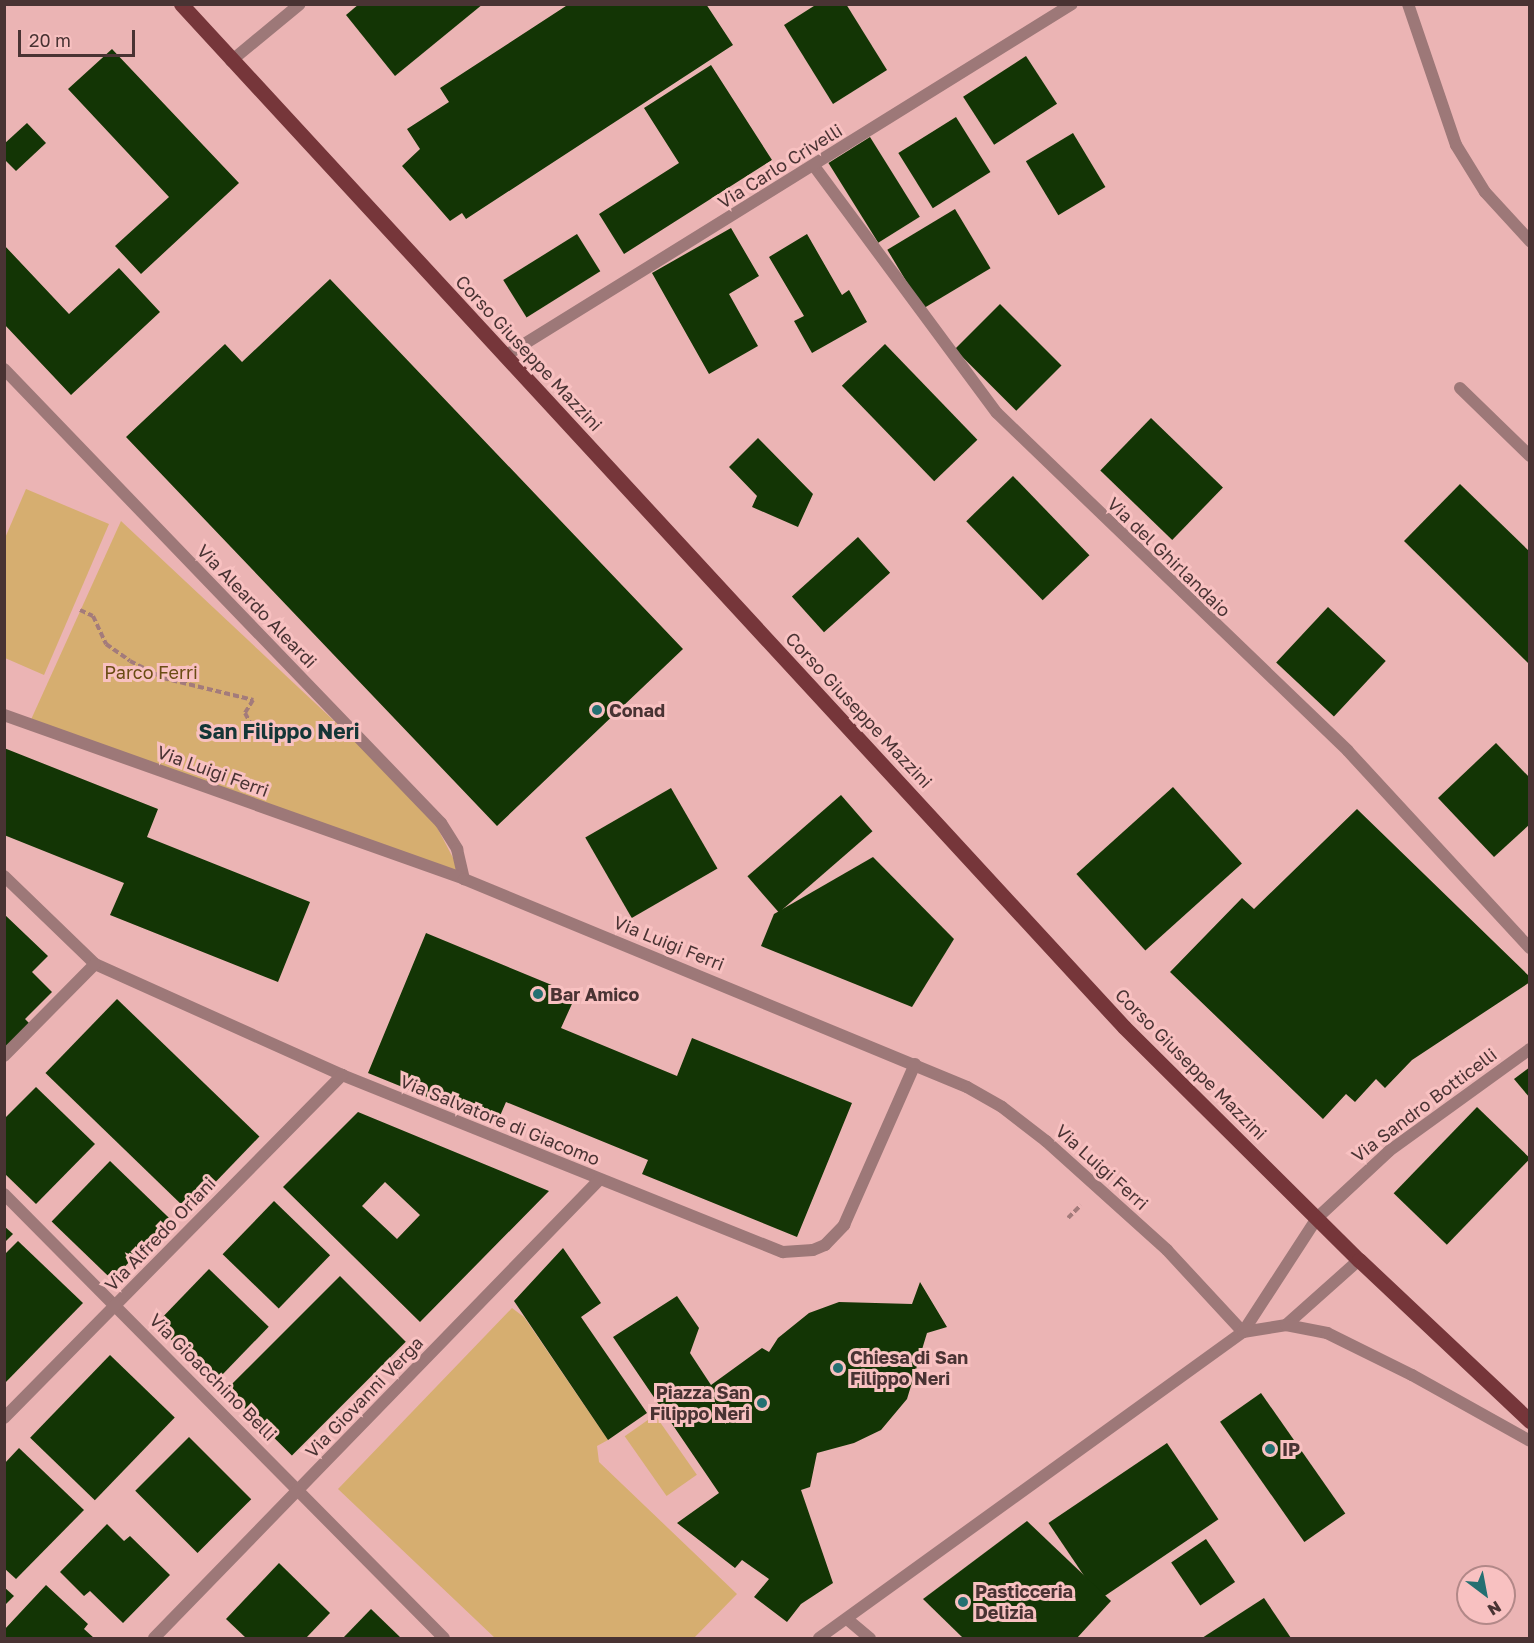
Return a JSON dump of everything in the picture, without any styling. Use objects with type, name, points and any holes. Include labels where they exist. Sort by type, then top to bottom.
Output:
[{"type":"main road","name":"Corso Giuseppe Mazzini","points":[[181,4],[1130,1033],[1359,1260],[1530,1421]]},
{"type":"street","points":[[231,60],[300,4]]},
{"type":"street","name":"Via Carlo Crivelli","points":[[505,356],[1072,4]]},
{"type":"street","points":[[1408,4],[1456,146],[1485,192],[1530,241]]},
{"type":"street","name":"Via del Ghirlandaio","points":[[814,166],[957,365],[1003,420],[1348,751],[1530,948]]},
{"type":"street","name":"Via Aleardo Aleardi","points":[[4,369],[446,829],[458,849],[464,879]]},
{"type":"street","points":[[1460,388],[1530,456]]},
{"type":"street","name":"Via Luigi Ferri","points":[[4,715],[464,879],[915,1064],[993,1102],[1046,1141],[1167,1250],[1243,1332]]},
{"type":"street","name":"Via Salvatore di Giacomo","points":[[4,876],[95,964],[342,1075],[772,1249],[799,1253],[813,1250],[825,1245],[844,1225],[915,1064]]},
{"type":"street","points":[[4,1056],[95,964]]},
{"type":"street","name":"Via Sandro Botticelli","points":[[1243,1332],[1317,1218],[1398,1144],[1530,1049]]},
{"type":"street","name":"Via Alfredo Oriani","points":[[4,1418],[342,1075]]},
{"type":"street","name":"Via Giovanni Verga","points":[[154,1638],[599,1180]]},
{"type":"street","name":"Via Gioacchino Belli","points":[[4,1194],[299,1489],[444,1638]]},
{"type":"street","points":[[1286,1325],[1359,1260]]},
{"type":"street","points":[[819,1638],[1243,1332],[1286,1325],[1347,1342],[1530,1441]]},
{"type":"street","points":[[847,1619],[870,1638]]},
{"type":"path","points":[[80,610],[93,616],[106,644],[130,661],[164,678],[253,700],[245,713],[253,728],[268,739],[300,737],[322,710],[330,707]]},
{"type":"green space","points":[[26,489],[109,524],[44,675],[5,658],[5,538]]},
{"type":"green space","name":"Parco Ferri","points":[[121,521],[427,808],[464,879],[29,724]]},
{"type":"green space","points":[[512,1308],[524,1317],[608,1440],[597,1446],[599,1462],[737,1594],[694,1638],[495,1638],[338,1489]]},
{"type":"green space","points":[[655,1415],[697,1475],[667,1496],[625,1436]]},
{"type":"building","points":[[359,4],[483,4],[395,76],[346,15]]},
{"type":"building","points":[[569,4],[706,4],[733,45],[466,219],[462,213],[450,221],[402,166],[420,149],[407,129],[449,102],[440,88]]},
{"type":"building","points":[[817,4],[846,4],[887,70],[833,104],[784,25]]},
{"type":"building","points":[[112,49],[239,183],[141,274],[115,246],[169,197],[68,89]]},
{"type":"building","points":[[1026,56],[1057,104],[994,145],[963,97]]},
{"type":"building","points":[[711,65],[772,160],[624,254],[599,214],[679,163],[644,108]]},
{"type":"building","points":[[956,117],[990,172],[933,208],[898,153]]},
{"type":"building","points":[[27,123],[46,143],[16,171],[4,159],[4,144]]},
{"type":"building","points":[[1073,133],[1105,187],[1058,215],[1026,161]]},
{"type":"building","points":[[870,137],[920,217],[878,243],[828,163]]},
{"type":"building","points":[[955,209],[991,268],[923,309],[887,250]]},
{"type":"building","points":[[731,228],[759,276],[729,294],[758,346],[709,374],[652,273]]},
{"type":"building","points":[[577,234],[600,271],[527,317],[503,280]]},
{"type":"building","points":[[807,234],[842,295],[849,290],[867,322],[812,353],[794,321],[804,316],[769,257]]},
{"type":"building","points":[[4,245],[69,314],[119,268],[160,312],[71,395],[4,324]]},
{"type":"building","points":[[330,279],[683,649],[497,826],[126,437],[225,344],[242,362]]},
{"type":"building","points":[[1000,304],[1062,366],[1016,411],[955,349]]},
{"type":"building","points":[[885,344],[977,440],[934,481],[842,386]]},
{"type":"building","points":[[1151,418],[1223,487],[1172,540],[1100,471]]},
{"type":"building","points":[[758,438],[813,494],[798,527],[752,507],[757,496],[729,467]]},
{"type":"building","points":[[1013,476],[1089,555],[1043,600],[966,521]]},
{"type":"building","points":[[1460,484],[1530,552],[1530,665],[1404,541]]},
{"type":"building","points":[[858,537],[890,573],[824,632],[792,597]]},
{"type":"building","points":[[1328,607],[1386,661],[1334,716],[1276,663]]},
{"type":"building","points":[[1496,743],[1530,778],[1530,824],[1494,857],[1438,798]]},
{"type":"building","points":[[4,748],[158,809],[147,837],[310,902],[278,982],[110,915],[124,883],[4,835]]},
{"type":"building","points":[[1173,787],[1242,864],[1145,951],[1076,874]]},
{"type":"building","points":[[671,788],[718,869],[632,918],[585,837]]},
{"type":"building","points":[[841,795],[872,831],[779,913],[747,876]]},
{"type":"building","points":[[1357,809],[1530,977],[1530,982],[1412,1060],[1385,1088],[1376,1079],[1355,1102],[1346,1094],[1323,1119],[1170,972],[1242,898],[1254,909]]},
{"type":"building","points":[[873,857],[954,939],[912,1007],[761,946],[774,914]]},
{"type":"building","points":[[4,914],[48,956],[32,972],[52,992],[25,1019],[32,1026],[4,1054]]},
{"type":"building","points":[[426,933],[576,995],[561,1028],[677,1076],[692,1038],[852,1103],[797,1237],[642,1174],[648,1160],[506,1102],[496,1125],[368,1073]]},
{"type":"building","points":[[117,999],[259,1137],[188,1211],[45,1073]]},
{"type":"building","points":[[1530,1067],[1530,1098],[1514,1079]]},
{"type":"building","points":[[36,1087],[95,1144],[36,1204],[4,1173],[4,1119]]},
{"type":"building","points":[[1477,1107],[1530,1159],[1447,1245],[1394,1193]]},
{"type":"building","points":[[358,1112],[549,1191],[420,1322],[283,1187]],"holes":[[[385,1182],[420,1215],[397,1239],[362,1206]]]},
{"type":"building","points":[[110,1161],[170,1219],[112,1280],[52,1221]]},
{"type":"building","points":[[274,1201],[330,1255],[279,1308],[223,1254]]},
{"type":"building","points":[[4,1226],[13,1234],[4,1243]]},
{"type":"building","points":[[18,1241],[83,1303],[4,1384],[4,1255]]},
{"type":"building","points":[[563,1248],[601,1303],[581,1317],[647,1413],[608,1440],[514,1301]]},
{"type":"building","points":[[209,1269],[269,1327],[215,1382],[156,1324]]},
{"type":"building","points":[[340,1276],[406,1342],[292,1456],[226,1390]]},
{"type":"building","points":[[920,1282],[947,1327],[927,1333],[907,1399],[881,1430],[854,1443],[817,1453],[810,1487],[801,1490],[833,1583],[801,1604],[787,1622],[754,1597],[769,1579],[742,1560],[735,1568],[677,1523],[719,1493],[613,1337],[677,1296],[699,1328],[690,1353],[711,1385],[762,1348],[769,1352],[778,1338],[809,1313],[839,1302],[912,1304]]},
{"type":"building","points":[[110,1355],[175,1418],[95,1500],[30,1438]]},
{"type":"building","name":"IP","points":[[1261,1393],[1345,1513],[1304,1542],[1220,1422]]},
{"type":"building","points":[[189,1437],[251,1499],[197,1553],[135,1491]]},
{"type":"building","points":[[1167,1443],[1218,1519],[1100,1599],[1048,1523]]},
{"type":"building","points":[[19,1448],[84,1510],[16,1579],[4,1568],[4,1464]]},
{"type":"building","points":[[1027,1521],[1111,1601],[1077,1638],[963,1638],[923,1599]]},
{"type":"building","points":[[107,1524],[124,1541],[130,1536],[170,1575],[123,1623],[90,1591],[84,1596],[60,1572]]},
{"type":"building","points":[[1206,1539],[1235,1582],[1200,1606],[1171,1562]]},
{"type":"building","points":[[279,1563],[330,1613],[306,1638],[246,1638],[226,1619]]},
{"type":"building","points":[[46,1585],[88,1624],[84,1629],[94,1638],[4,1638],[4,1630]]},
{"type":"building","points":[[4,1587],[14,1596],[4,1606]]},
{"type":"building","points":[[1264,1598],[1291,1638],[1202,1638]]},
{"type":"building","points":[[371,1609],[401,1638],[343,1638]]},
{"type":"place","name":"Conad","points":[[597,710]]},
{"type":"place","name":"Bar Amico","points":[[538,994]]},
{"type":"place","name":"Chiesa di San Filippo Neri","points":[[838,1368]]},
{"type":"place","name":"Piazza San Filippo Neri","points":[[762,1403]]},
{"type":"place","name":"IP","points":[[1270,1449]]},
{"type":"place","name":"Pasticceria Delizia","points":[[963,1602]]},
{"type":"district","name":"San Filippo Neri","points":[[279,731]]}]
